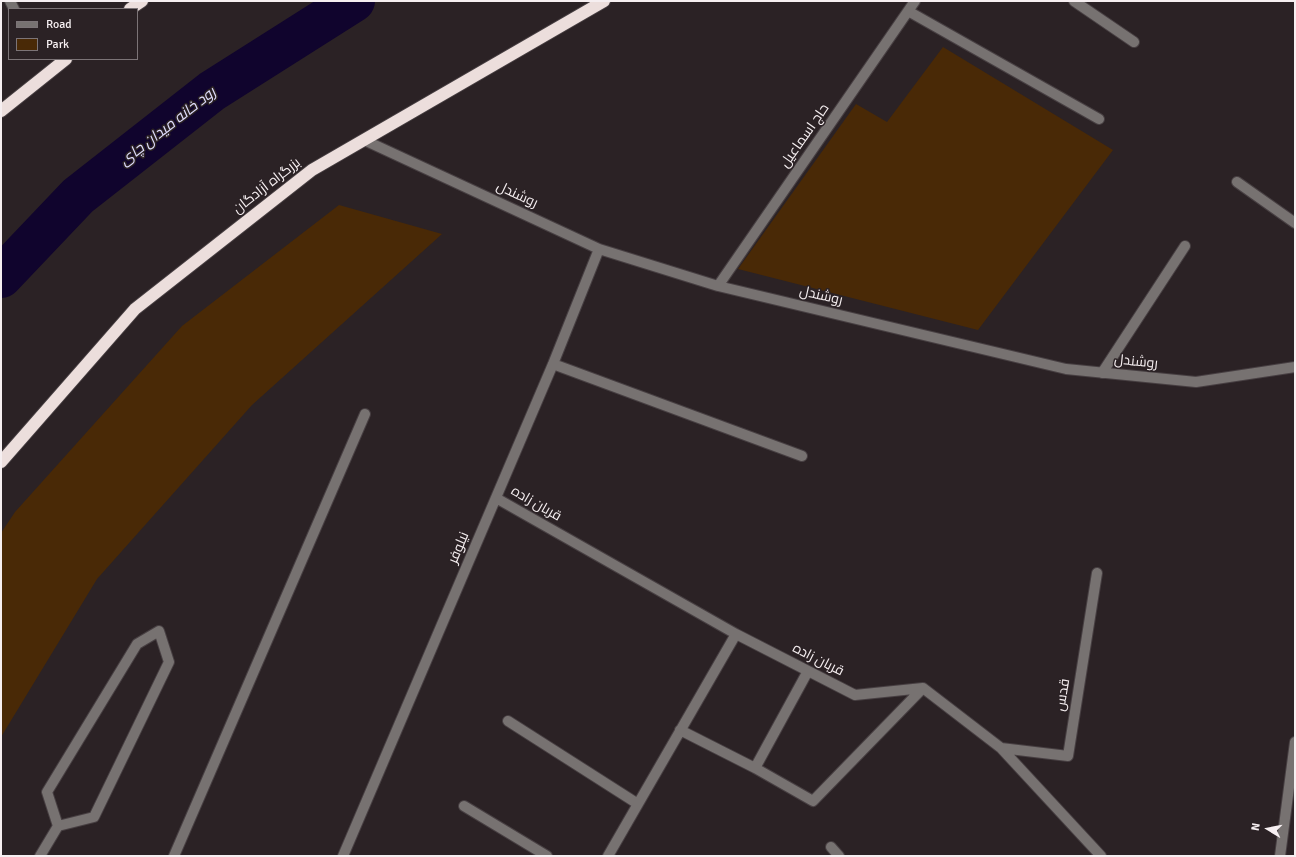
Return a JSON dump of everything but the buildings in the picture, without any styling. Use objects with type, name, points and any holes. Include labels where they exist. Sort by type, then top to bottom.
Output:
[{"type":"highway","points":[[132,8],[142,1]]},
{"type":"highway","name":"بزرگراه آزادگان","points":[[1,462],[135,309],[312,170],[604,1]]},
{"type":"highway","points":[[1,111],[65,60]]},
{"type":"street","name":"حاج اسماعیل","points":[[718,286],[915,1]]},
{"type":"street","points":[[1074,1],[1134,42]]},
{"type":"street","points":[[908,11],[1099,119]]},
{"type":"street","name":"روشندل","points":[[364,140],[599,249],[718,286],[1066,369],[1196,382],[1295,367]]},
{"type":"street","points":[[1237,182],[1295,222]]},
{"type":"street","points":[[1102,373],[1185,246]]},
{"type":"street","name":"نیلوفر","points":[[343,856],[553,364],[599,249]]},
{"type":"street","points":[[553,364],[802,456]]},
{"type":"street","points":[[174,856],[365,414]]},
{"type":"street","name":"قربان زاده","points":[[496,498],[736,634],[856,695],[924,688]]},
{"type":"street","name":"قدس","points":[[1001,748],[1068,756],[1097,573]]},
{"type":"street","points":[[40,856],[58,826],[94,817],[169,662],[159,631],[137,644],[48,792],[58,826]]},
{"type":"street","points":[[608,856],[736,634]]},
{"type":"street","points":[[755,768],[808,671]]},
{"type":"street","points":[[680,730],[755,768],[814,801],[924,688],[1001,748],[1101,856]]},
{"type":"street","points":[[508,721],[638,804]]},
{"type":"street","points":[[1276,855],[1295,742]]},
{"type":"street","points":[[464,806],[546,856]]},
{"type":"street","points":[[831,847],[839,856]]},
{"type":"green space","points":[[943,47],[1113,150],[978,330],[738,269],[856,104],[887,122]]},
{"type":"green space","points":[[339,205],[442,234],[252,405],[97,579],[1,737],[1,533],[15,512],[182,326]]},
{"type":"waterway","name":"رود خانه میدان چای","points":[[1,277],[78,196],[212,91],[354,1]]}]
